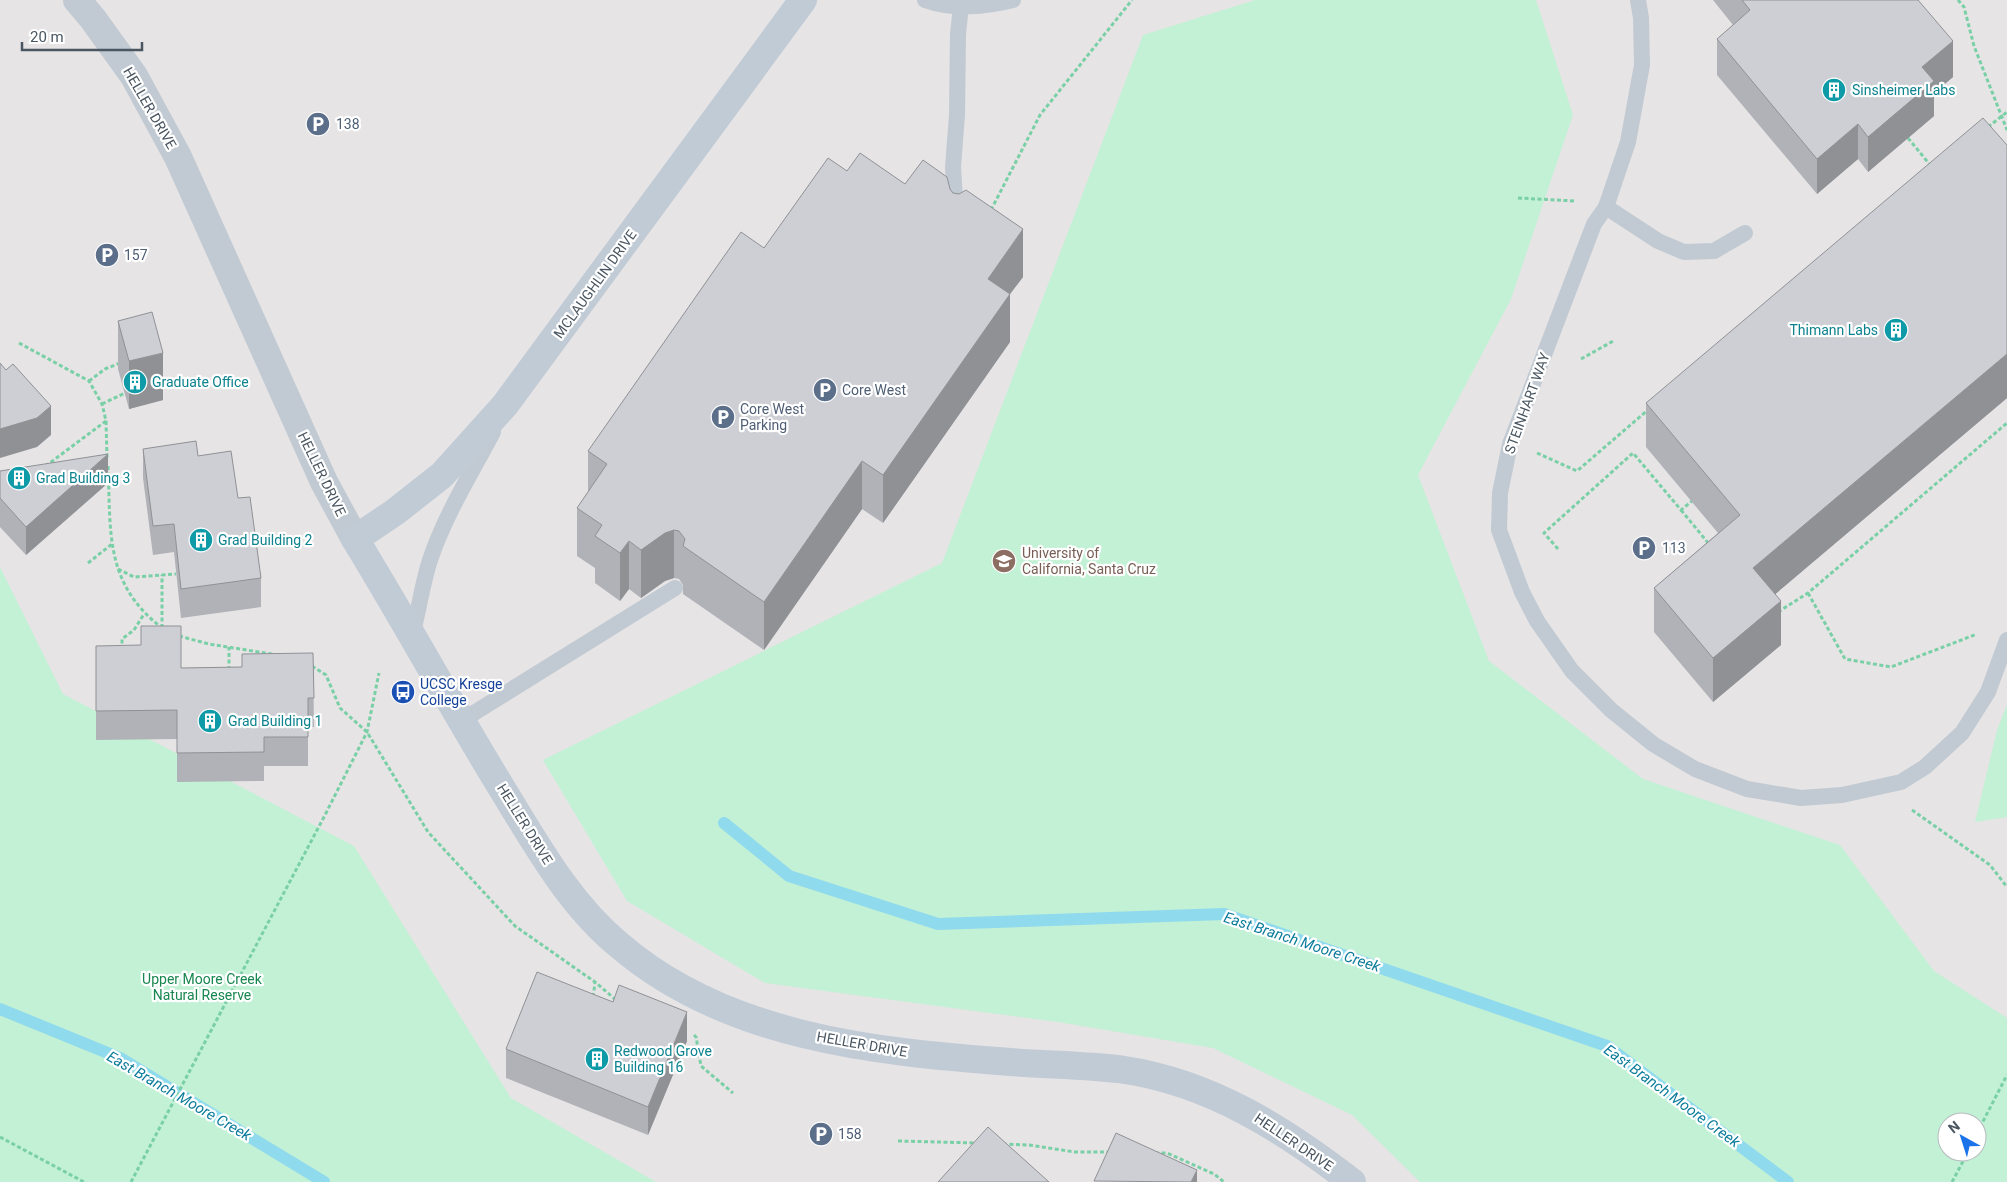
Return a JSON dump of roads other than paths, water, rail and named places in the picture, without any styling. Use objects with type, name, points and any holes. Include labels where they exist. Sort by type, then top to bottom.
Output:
[{"type":"main road","name":"MCLAUGHLIN DRIVE","points":[[355,538],[395,512],[442,475],[505,405],[803,0]]},
{"type":"main road","name":"HELLER DRIVE","points":[[355,538],[461,721],[538,848],[577,902],[599,927],[620,947],[671,984],[739,1016],[802,1034],[865,1047],[953,1058],[1126,1070],[1186,1085],[1252,1113],[1295,1139],[1352,1182]]},
{"type":"street","name":"HELLER DRIVE","points":[[77,0],[134,76],[178,157],[320,473],[355,538]]},
{"type":"lane","points":[[924,0],[933,3],[962,6],[997,4],[1013,0]]},
{"type":"lane","name":"STEINHART WAY","points":[[1638,0],[1641,18],[1642,65],[1628,142],[1606,207],[1594,224],[1510,444],[1500,493],[1499,530],[1516,578],[1537,621],[1572,671],[1618,715],[1653,744],[1695,769],[1747,790],[1801,798],[1842,795],[1901,782],[1925,767],[1962,732],[1988,692],[2007,640]]},
{"type":"lane","points":[[958,232],[954,167],[958,34],[962,6]]},
{"type":"lane","points":[[1606,207],[1658,241],[1684,252],[1714,251],[1745,233]]},
{"type":"lane","points":[[412,635],[430,562],[438,540],[468,476],[505,405]]},
{"type":"lane","points":[[461,721],[675,588]]},
{"type":"waterway","name":"East Branch Moore Creek","points":[[724,823],[789,876],[938,924],[1224,914],[1607,1046],[1788,1182]]},
{"type":"waterway","name":"East Branch Moore Creek","points":[[0,1009],[120,1058],[324,1182]]},
{"type":"place","name":"Sinsheimer Labs","points":[[1834,90]]},
{"type":"place","name":"138","points":[[318,124]]},
{"type":"place","name":"157","points":[[107,255]]},
{"type":"place","name":"Thimann Labs","points":[[1896,330]]},
{"type":"place","name":"Graduate Office","points":[[135,382]]},
{"type":"place","name":"Core West","points":[[825,390]]},
{"type":"place","name":"Core West Parking","points":[[723,417]]},
{"type":"place","name":"Grad Building 3","points":[[19,478]]},
{"type":"place","name":"Grad Building 2","points":[[201,540]]},
{"type":"place","name":"113","points":[[1644,548]]},
{"type":"place","name":"University of California, Santa Cruz","points":[[1004,561]]},
{"type":"place","name":"UCSC Kresge College","points":[[403,692]]},
{"type":"place","name":"Grad Building 1","points":[[210,721]]},
{"type":"place","name":"Redwood Grove Building 16","points":[[597,1059]]},
{"type":"place","name":"158","points":[[821,1134]]},
{"type":"park label","name":"Upper Moore Creek Natural Reserve","points":[[202,988]]}]
